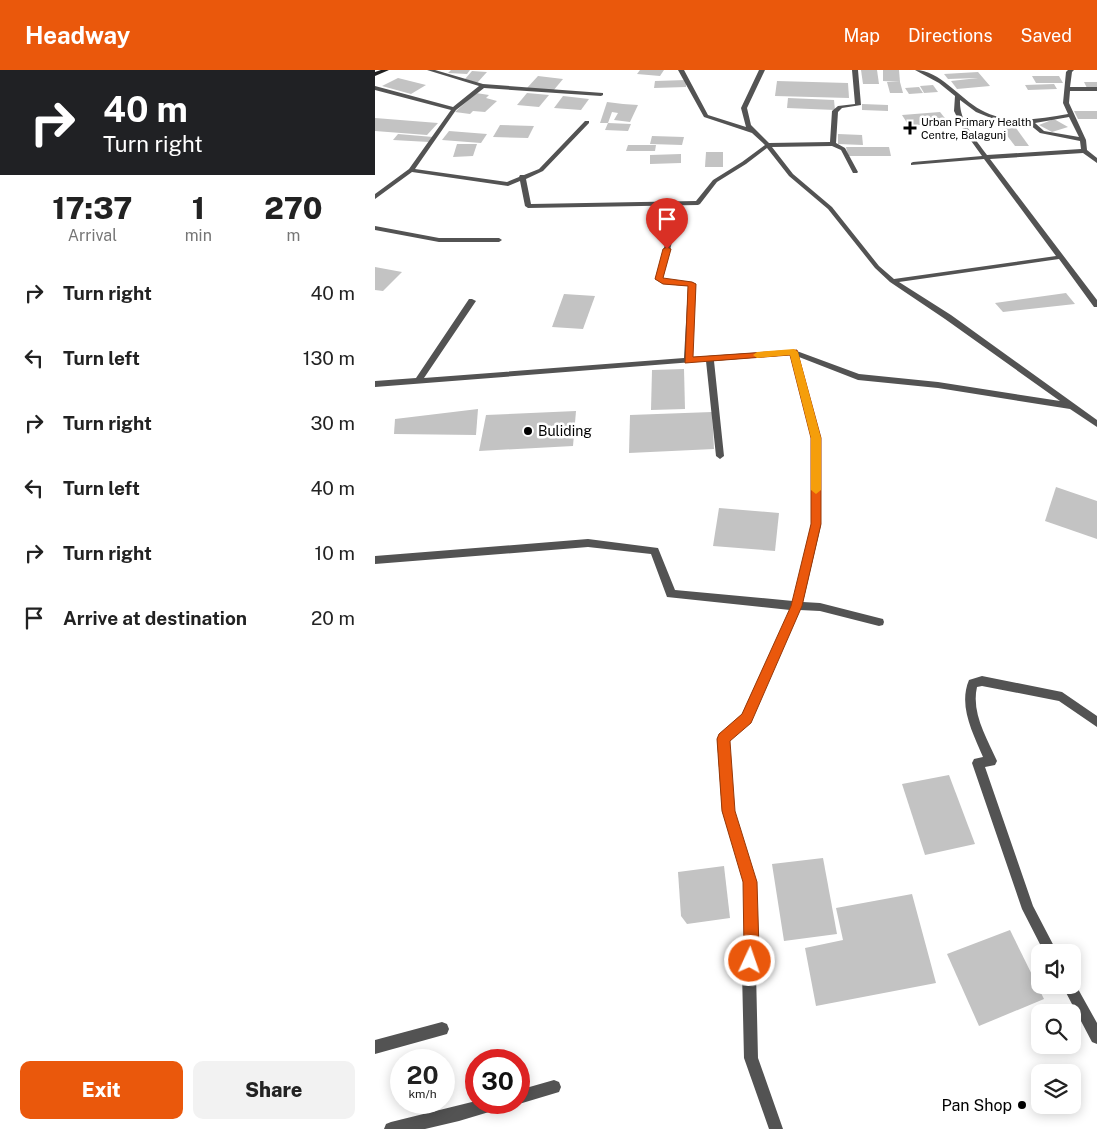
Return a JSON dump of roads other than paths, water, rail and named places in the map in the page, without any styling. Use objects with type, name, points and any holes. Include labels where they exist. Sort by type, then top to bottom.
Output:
[{"type":"street","points":[[375,74],[386,70]]},
{"type":"street","points":[[430,70],[483,86],[601,94]]},
{"type":"street","points":[[681,70],[706,116],[752,131]]},
{"type":"street","points":[[762,70],[744,108],[748,126],[768,144],[791,175],[830,208],[877,267],[892,281],[947,317],[1097,424]]},
{"type":"street","points":[[833,144],[835,111],[840,107],[858,105],[855,70]]},
{"type":"street","points":[[918,70],[941,82],[979,111],[998,119],[1031,122],[1071,115]]},
{"type":"street","points":[[1071,70],[1069,72],[1066,103],[1083,140],[1084,151]]},
{"type":"street","points":[[375,197],[411,170],[454,109],[483,86]]},
{"type":"street","points":[[375,88],[454,109]]},
{"type":"street","points":[[1068,89],[1097,89]]},
{"type":"street","points":[[958,96],[957,111],[967,131],[1097,305]]},
{"type":"street","points":[[411,170],[507,184],[541,170],[587,122]]},
{"type":"street","points":[[1031,122],[1042,132],[1083,140]]},
{"type":"street","points":[[523,176],[528,206],[698,203],[715,181],[744,163],[768,144],[833,144],[843,149],[855,172]]},
{"type":"street","points":[[913,164],[1084,151],[1097,161]]},
{"type":"street","points":[[375,228],[439,240],[499,240]]},
{"type":"street","points":[[671,234],[659,279],[663,282],[692,284],[688,361]]},
{"type":"street","points":[[892,281],[1060,257]]},
{"type":"street","points":[[418,381],[472,301]]},
{"type":"street","points":[[376,387],[418,381],[794,352],[858,377],[929,384],[1071,406]]},
{"type":"street","points":[[776,1129],[751,1058],[749,972],[752,949],[750,882],[728,811],[723,739],[746,718],[797,606],[816,524],[816,438],[794,352]]},
{"type":"street","points":[[710,359],[720,456]]},
{"type":"street","points":[[375,560],[588,543],[655,551],[671,594],[820,607],[879,622]]},
{"type":"street","points":[[1047,944],[1028,909],[978,763],[991,761],[975,724],[970,707],[969,694],[973,683],[981,681],[1062,697],[1097,722]]},
{"type":"street","points":[[1074,994],[1097,1037]]},
{"type":"street","points":[[375,1047],[442,1029]]},
{"type":"street","points":[[530,1094],[554,1087]]},
{"type":"street","points":[[391,1129],[465,1112]]},
{"type":"place","name":"Urban Primary Health Centre, Balagunj","points":[[910,128]]},
{"type":"place","name":"Buliding","points":[[528,431]]},
{"type":"place","name":"Pan Shop","points":[[1022,1105]]}]
